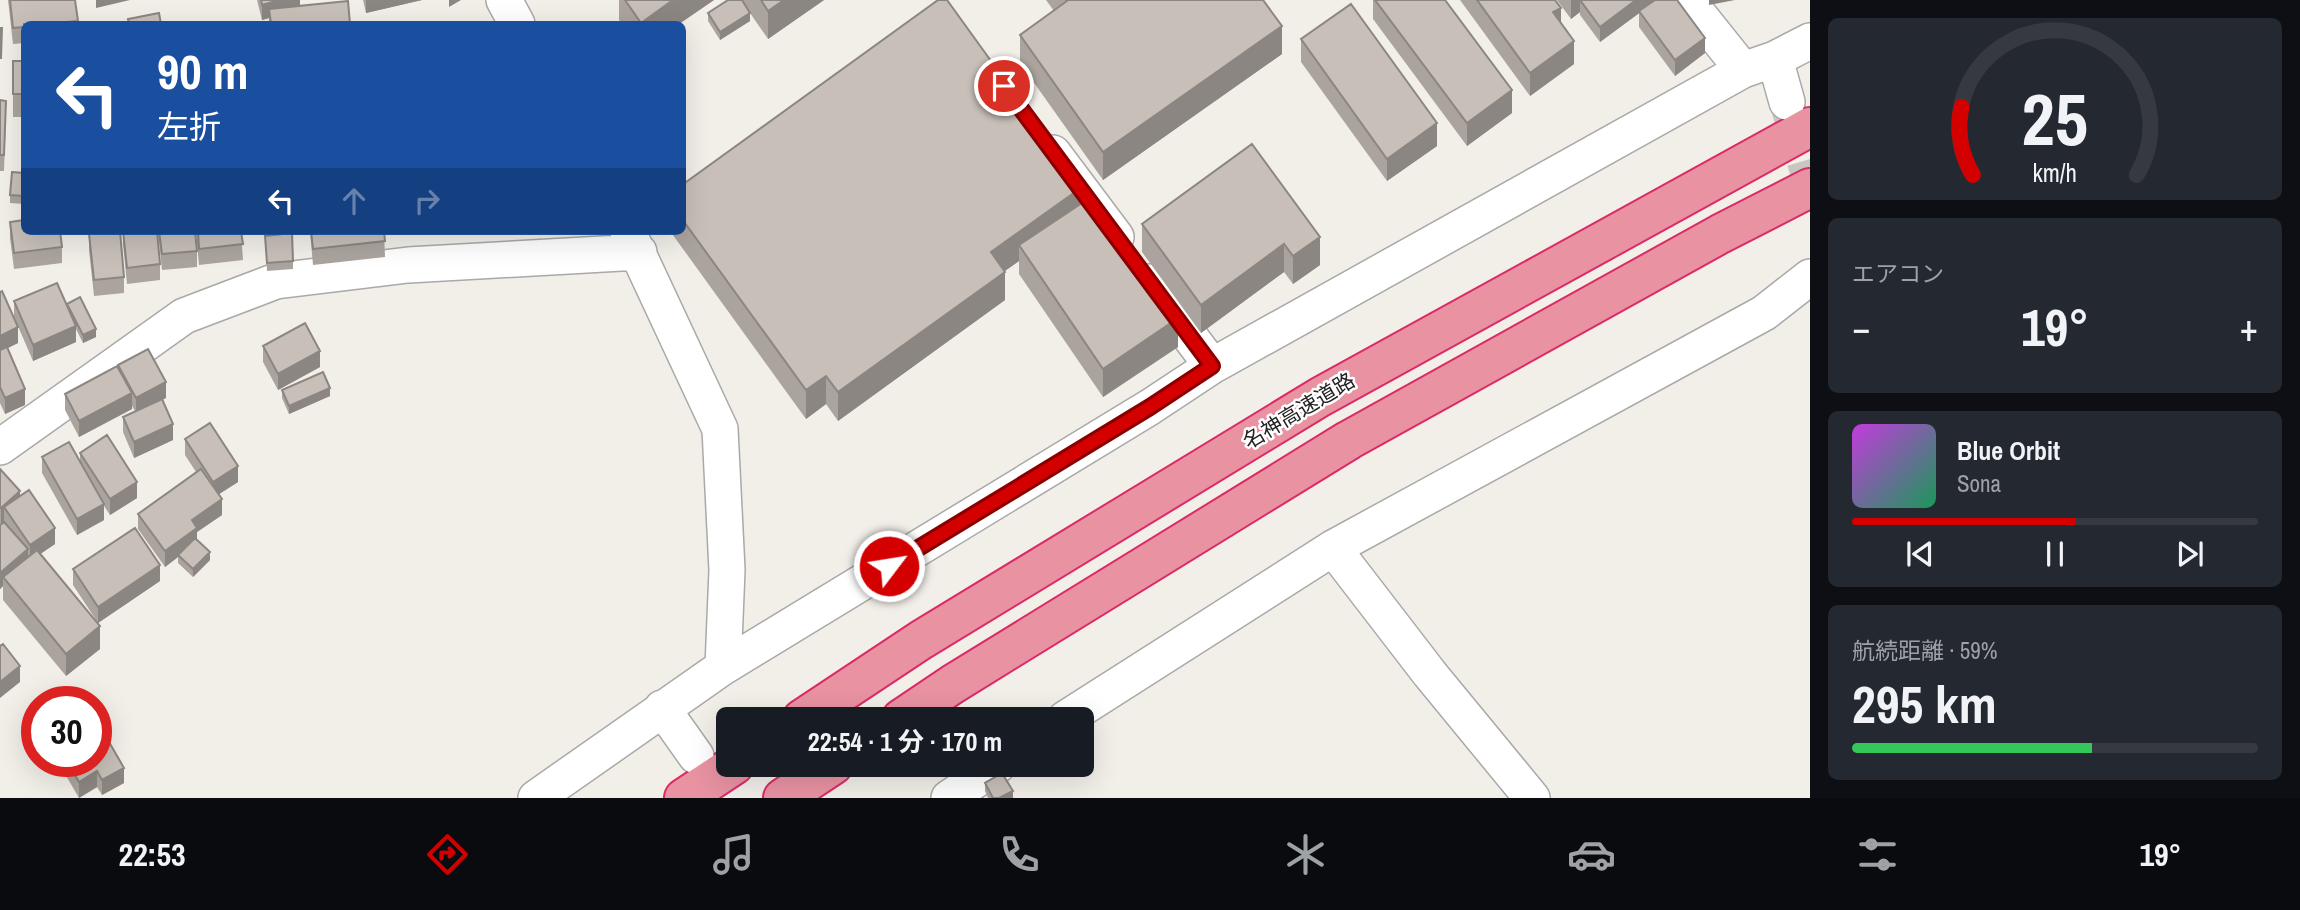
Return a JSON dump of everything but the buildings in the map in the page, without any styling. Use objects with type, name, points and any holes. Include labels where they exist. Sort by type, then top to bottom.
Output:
[{"type":"highway","name":"名神高速道路","points":[[820,707],[921,640],[1320,397],[1799,115]]},
{"type":"highway","points":[[919,707],[1349,440],[1720,234],[1810,188]]},
{"type":"highway","points":[[684,798],[716,777]]},
{"type":"highway","points":[[783,798],[814,777]]},
{"type":"street","points":[[504,0],[515,21]]},
{"type":"street","points":[[1687,0],[1759,65],[1799,115]]},
{"type":"street","points":[[536,798],[723,667],[1150,407],[1212,366],[1759,65],[1810,41]]},
{"type":"street","points":[[1039,133],[1212,366]]},
{"type":"street","points":[[0,447],[184,316],[276,281],[633,242],[720,429],[727,570],[723,667]]},
{"type":"street","points":[[1084,707],[1333,548],[1764,313],[1810,277]]},
{"type":"street","points":[[1333,548],[1430,674],[1532,798]]},
{"type":"street","points":[[662,708],[696,756]]},
{"type":"street","points":[[949,798],[980,777]]},
{"type":"tunnel","points":[[1789,110],[1810,180]]},
{"type":"route","points":[[889,566],[1150,407],[1212,366],[1004,86]]}]
